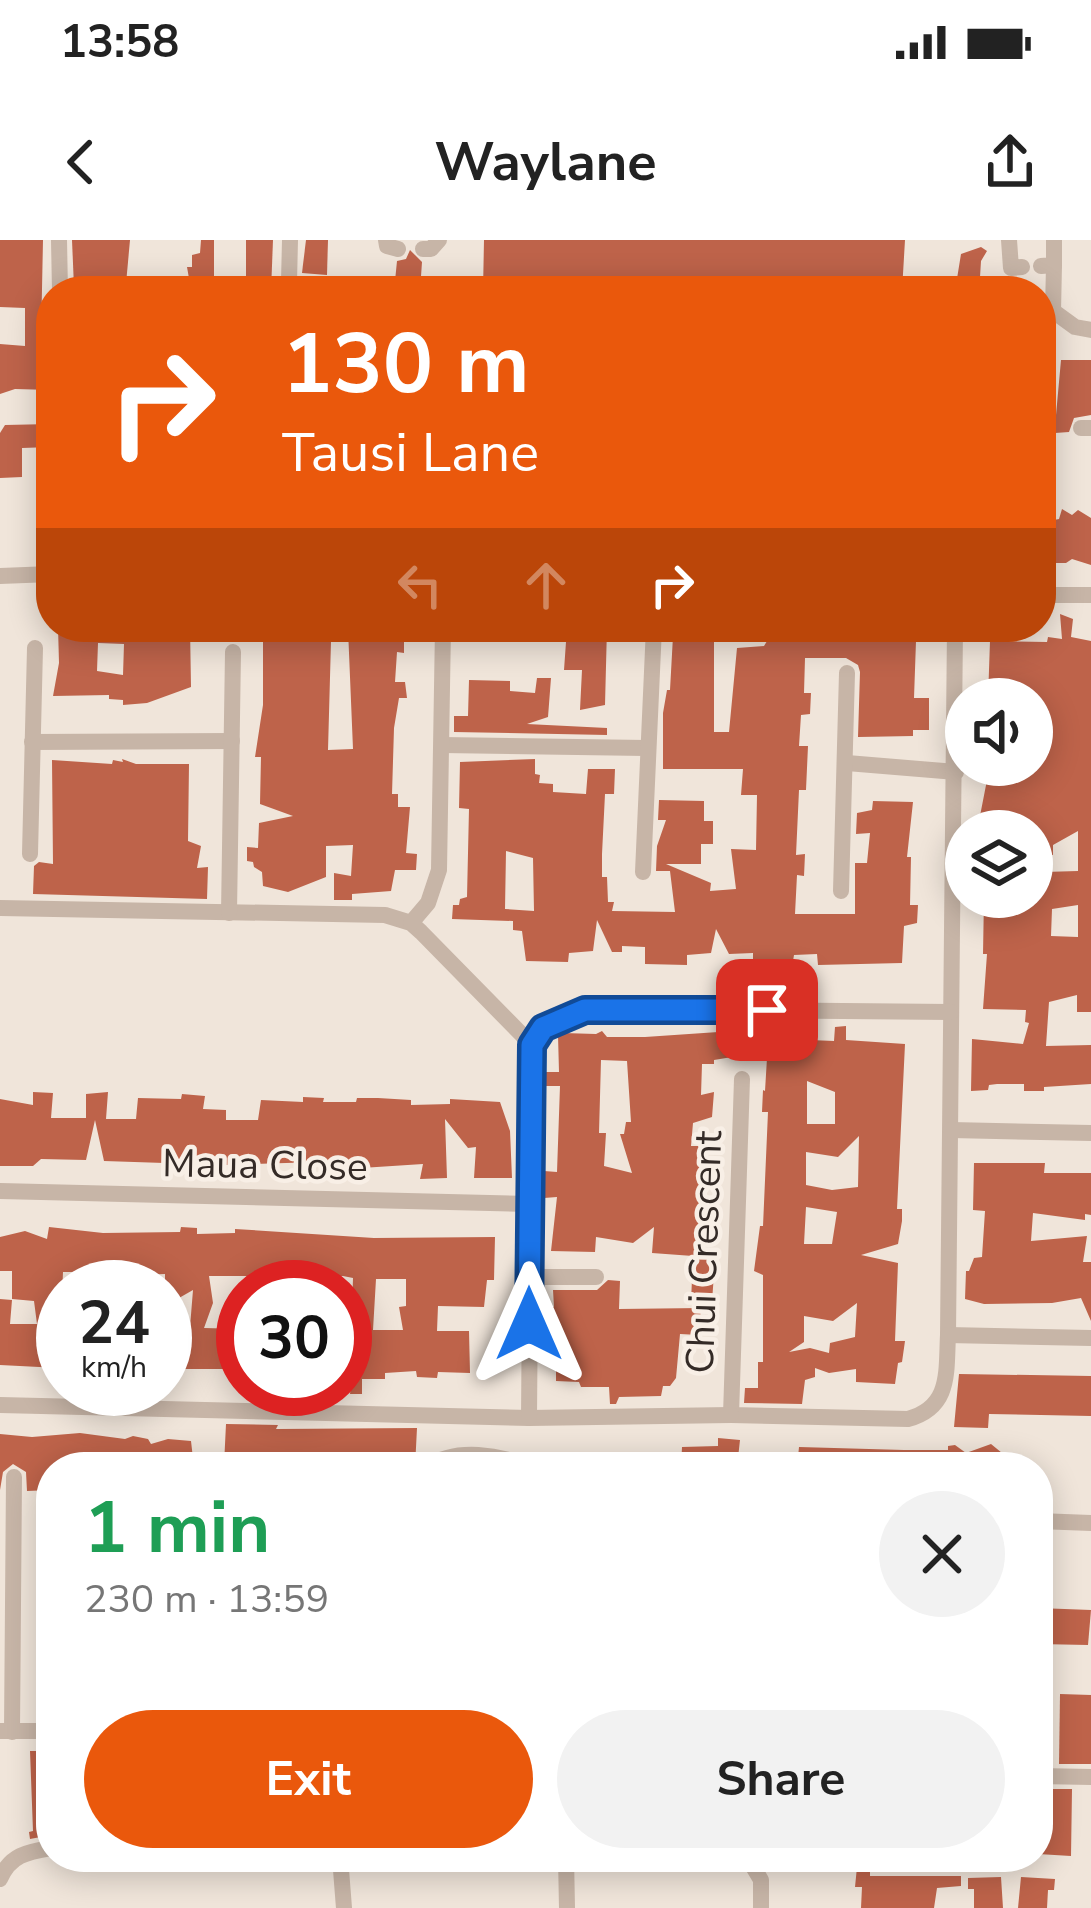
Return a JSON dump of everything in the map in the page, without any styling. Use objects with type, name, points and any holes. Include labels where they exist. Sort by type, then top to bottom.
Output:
[{"type":"street","points":[[59,240],[60,276]]},
{"type":"street","points":[[289,276],[290,240]]},
{"type":"street","points":[[1010,240],[1035,276]]},
{"type":"street","points":[[1024,276],[1054,240]]},
{"type":"street","points":[[1056,316],[1091,330]]},
{"type":"street","points":[[0,576],[36,575]]},
{"type":"street","points":[[1056,595],[1091,595]]},
{"type":"street","points":[[411,923],[428,903],[439,870],[443,642]]},
{"type":"street","points":[[643,872],[653,642]]},
{"type":"street","points":[[956,642],[956,678]]},
{"type":"street","points":[[30,854],[35,648]]},
{"type":"street","points":[[229,913],[233,652]]},
{"type":"street","points":[[841,891],[847,673]]},
{"type":"street","points":[[32,742],[232,741]]},
{"type":"street","points":[[442,745],[646,748]]},
{"type":"street","points":[[847,763],[945,771]]},
{"type":"street","points":[[956,786],[948,1335],[1091,1338]]},
{"type":"street","points":[[0,908],[385,915],[411,923],[532,1045]]},
{"type":"street","points":[[529,1418],[532,1045],[543,1028],[585,1010],[951,1012]]},
{"type":"street","name":"Chui Crescent","points":[[742,1079],[730,1415],[908,1419],[925,1414],[945,1389],[948,1335]]},
{"type":"street","points":[[951,1130],[1091,1133]]},
{"type":"street","name":"Maua Close","points":[[0,1191],[528,1204]]},
{"type":"street","points":[[529,1277],[596,1277]]},
{"type":"street","points":[[0,1406],[529,1418],[730,1415]]},
{"type":"street","points":[[6,1731],[14,1477]]},
{"type":"street","points":[[1053,1522],[1091,1523]]},
{"type":"street","points":[[1053,1776],[1091,1777]]},
{"type":"street","points":[[0,1879],[5,1866],[21,1853],[36,1850]]},
{"type":"street","points":[[341,1872],[344,1908]]},
{"type":"street","points":[[566,1872],[567,1908]]},
{"type":"street","points":[[756,1872],[761,1880],[761,1908]]},
{"type":"building","points":[[0,240],[43,240],[42,276],[36,276],[36,390],[0,394],[0,344],[25,346],[25,308],[0,307]]},
{"type":"building","points":[[72,240],[130,240],[127,276],[74,276]]},
{"type":"building","points":[[201,240],[214,240],[214,276],[189,276],[192,255],[200,253]]},
{"type":"building","points":[[246,240],[273,240],[272,276],[246,276]]},
{"type":"building","points":[[306,240],[328,240],[327,275],[302,273]]},
{"type":"building","points":[[484,240],[905,240],[903,276],[483,276]]},
{"type":"building","points":[[981,247],[987,251],[980,276],[957,276],[961,254]]},
{"type":"building","points":[[410,250],[422,262],[421,276],[396,276],[397,261],[406,259]]},
{"type":"building","points":[[1061,360],[1091,360],[1091,415],[1074,418],[1069,432],[1056,433]]},
{"type":"building","points":[[36,424],[36,448],[22,448],[22,477],[0,478],[0,433],[5,425]]},
{"type":"building","points":[[1062,509],[1072,515],[1078,510],[1091,518],[1091,565],[1072,559],[1056,563]]},
{"type":"building","points":[[1060,614],[1073,619],[1071,637],[1091,641],[1091,1012],[1077,1012],[1077,995],[1049,1002],[1046,1046],[1091,1045],[1091,1084],[1024,1091],[1024,1084],[997,1084],[971,1091],[972,1039],[1023,1044],[1029,1023],[1025,1022],[1026,1010],[983,1009],[987,954],[983,954],[984,918],[1052,918],[1051,936],[1078,937],[1078,905],[1053,909],[1053,872],[1078,871],[1078,831],[1053,845],[1053,810],[981,810],[986,786],[1053,786],[1053,678],[989,678],[990,642],[1062,639]]},
{"type":"building","points":[[58,642],[190,642],[191,687],[147,703],[123,705],[123,700],[109,699],[109,695],[53,696]],"holes":[[[98,643],[124,644],[123,675],[97,671]]]},
{"type":"building","points":[[263,642],[331,642],[328,750],[353,749],[349,642],[404,642],[404,653],[397,652],[395,682],[405,682],[407,698],[399,698],[394,728],[392,794],[398,794],[398,807],[410,807],[406,853],[417,854],[416,870],[395,870],[391,891],[334,900],[334,873],[351,876],[353,845],[326,846],[326,877],[288,892],[263,886],[262,872],[247,861],[247,847],[258,848],[259,823],[293,816],[260,804],[261,757],[255,757],[263,705]]},
{"type":"building","points":[[566,642],[607,642],[605,705],[580,710],[582,670],[564,670]]},
{"type":"building","points":[[673,642],[714,642],[714,732],[729,732],[737,648],[766,642],[916,642],[914,698],[929,698],[929,730],[913,730],[913,736],[858,737],[858,665],[846,658],[805,658],[804,693],[811,693],[810,714],[801,715],[799,746],[808,746],[806,790],[799,790],[796,855],[805,854],[804,876],[797,875],[795,914],[855,914],[855,863],[867,863],[870,833],[856,834],[857,813],[872,810],[873,801],[913,802],[907,857],[911,857],[910,905],[918,905],[917,923],[904,926],[902,963],[818,965],[817,954],[794,955],[793,961],[753,961],[753,953],[729,954],[716,929],[711,953],[687,955],[687,965],[645,964],[645,947],[622,946],[622,952],[612,952],[597,920],[593,951],[569,953],[568,962],[526,961],[522,931],[513,930],[513,921],[452,919],[453,905],[467,897],[469,809],[459,808],[460,762],[535,759],[539,783],[553,784],[553,792],[586,794],[588,769],[615,769],[614,794],[605,794],[602,854],[602,877],[607,877],[612,911],[675,912],[670,871],[656,871],[657,846],[666,820],[658,820],[659,800],[704,801],[704,821],[713,821],[713,844],[701,844],[701,864],[666,864],[711,883],[710,891],[736,889],[731,849],[756,850],[757,795],[741,795],[743,769],[663,769],[663,713],[670,690]],"holes":[[[506,851],[533,858],[534,911],[505,909]]]},
{"type":"building","points":[[537,678],[551,678],[548,717],[527,724],[607,728],[607,735],[454,732],[454,716],[468,716],[469,680],[510,681],[510,691],[535,693]]},
{"type":"building","points":[[122,759],[136,764],[189,764],[188,841],[201,846],[197,868],[208,867],[207,899],[33,894],[34,866],[53,864],[52,760],[112,764]]},
{"type":"building","points":[[846,1026],[846,1040],[905,1044],[898,1244],[861,1255],[898,1263],[895,1341],[905,1341],[902,1362],[895,1384],[856,1382],[856,1369],[829,1373],[815,1368],[815,1377],[805,1380],[802,1404],[744,1403],[745,1388],[758,1388],[758,1362],[763,1362],[763,1275],[754,1271],[763,1226],[768,1112],[762,1112],[767,1058],[732,1057],[702,1064],[701,1095],[714,1092],[712,1117],[693,1123],[691,1146],[700,1146],[698,1255],[715,1259],[712,1302],[691,1302],[693,1256],[652,1253],[654,1227],[633,1243],[596,1237],[595,1252],[551,1251],[557,1197],[544,1198],[544,1171],[557,1172],[560,1086],[544,1086],[545,1072],[559,1072],[558,1035],[563,1033],[602,1031],[607,1037],[645,1037],[733,1031],[733,1035],[759,1034],[760,1038],[834,1041],[835,1027]],"holes":[[[601,1060],[627,1061],[631,1122],[626,1122],[620,1134],[632,1173],[604,1166],[606,1133],[599,1133]],[[807,1081],[835,1092],[835,1124],[807,1124]],[[859,1136],[858,1187],[832,1190],[806,1185],[806,1152],[838,1157]],[[806,1207],[837,1212],[832,1244],[804,1244]],[[857,1303],[855,1337],[830,1343],[829,1353],[810,1348],[789,1352],[804,1342],[804,1316],[833,1321]]]},
{"type":"building","points":[[33,1092],[53,1093],[51,1118],[86,1118],[86,1094],[108,1092],[106,1119],[136,1119],[138,1098],[181,1099],[182,1094],[205,1096],[203,1109],[226,1110],[226,1120],[258,1120],[261,1100],[303,1102],[303,1097],[324,1098],[323,1102],[411,1100],[411,1105],[450,1104],[450,1099],[500,1102],[510,1131],[512,1178],[474,1178],[476,1147],[468,1148],[445,1119],[447,1178],[420,1179],[423,1164],[346,1169],[346,1163],[318,1162],[104,1161],[95,1120],[86,1160],[41,1159],[33,1166],[0,1166],[0,1099],[33,1105]]},
{"type":"building","points":[[974,1163],[1045,1163],[1044,1173],[1091,1173],[1091,1215],[1085,1214],[1085,1220],[1033,1213],[1031,1241],[1087,1236],[1083,1262],[1091,1262],[1091,1321],[1081,1298],[984,1304],[965,1299],[966,1271],[974,1258],[982,1257],[985,1211],[973,1210]]},
{"type":"building","points":[[49,1227],[103,1233],[180,1232],[181,1227],[197,1228],[197,1234],[235,1233],[235,1229],[374,1238],[495,1237],[494,1280],[487,1280],[484,1307],[438,1306],[437,1331],[469,1331],[470,1373],[438,1372],[437,1378],[417,1377],[416,1371],[372,1379],[372,1260],[216,1260],[216,1276],[209,1276],[213,1303],[204,1328],[216,1328],[216,1369],[192,1369],[192,1260],[36,1260],[36,1316],[34,1301],[12,1299],[12,1271],[0,1271],[0,1237],[25,1231],[47,1239]],"holes":[[[376,1279],[406,1279],[406,1306],[399,1307],[403,1330],[373,1330]]]},
{"type":"building","points":[[608,1280],[620,1281],[619,1309],[701,1308],[699,1335],[680,1334],[676,1378],[670,1386],[663,1386],[661,1396],[619,1397],[616,1404],[610,1404],[609,1387],[556,1381],[556,1358],[547,1358],[552,1322],[544,1319],[546,1306],[554,1307],[553,1290],[597,1290]]},
{"type":"building","points":[[0,1299],[12,1300],[10,1324],[36,1324],[36,1367],[0,1365]]},
{"type":"building","points":[[959,1374],[1091,1376],[1091,1416],[989,1414],[988,1428],[954,1427]]},
{"type":"building","points":[[226,1424],[278,1425],[276,1429],[417,1428],[416,1452],[225,1452]]},
{"type":"building","points":[[80,1433],[133,1436],[151,1444],[168,1439],[191,1441],[192,1452],[36,1452],[36,1491],[27,1491],[26,1472],[13,1464],[3,1472],[0,1490],[0,1434]]},
{"type":"building","points":[[718,1438],[740,1440],[739,1452],[682,1452],[682,1447],[718,1446]]},
{"type":"building","points":[[991,1444],[1001,1452],[969,1452]]},
{"type":"building","points":[[955,1445],[965,1452],[798,1452],[799,1447],[948,1450]]},
{"type":"building","points":[[1053,1609],[1091,1610],[1088,1645],[1053,1644]]},
{"type":"building","points":[[1060,1694],[1091,1695],[1091,1764],[1059,1764]]},
{"type":"building","points":[[30,1751],[36,1751],[36,1838],[30,1839]]},
{"type":"building","points":[[1053,1789],[1072,1789],[1071,1856],[1053,1855]]},
{"type":"building","points":[[856,1872],[961,1876],[961,1886],[937,1888],[934,1908],[861,1908],[862,1887],[855,1887]]},
{"type":"building","points":[[1001,1877],[1003,1908],[974,1908],[974,1889],[968,1889],[968,1878]]},
{"type":"building","points":[[1021,1877],[1055,1879],[1054,1890],[1048,1890],[1047,1908],[1018,1908]]},
{"type":"route","points":[[529,1324],[532,1045],[543,1028],[585,1010],[767,1010]]}]
